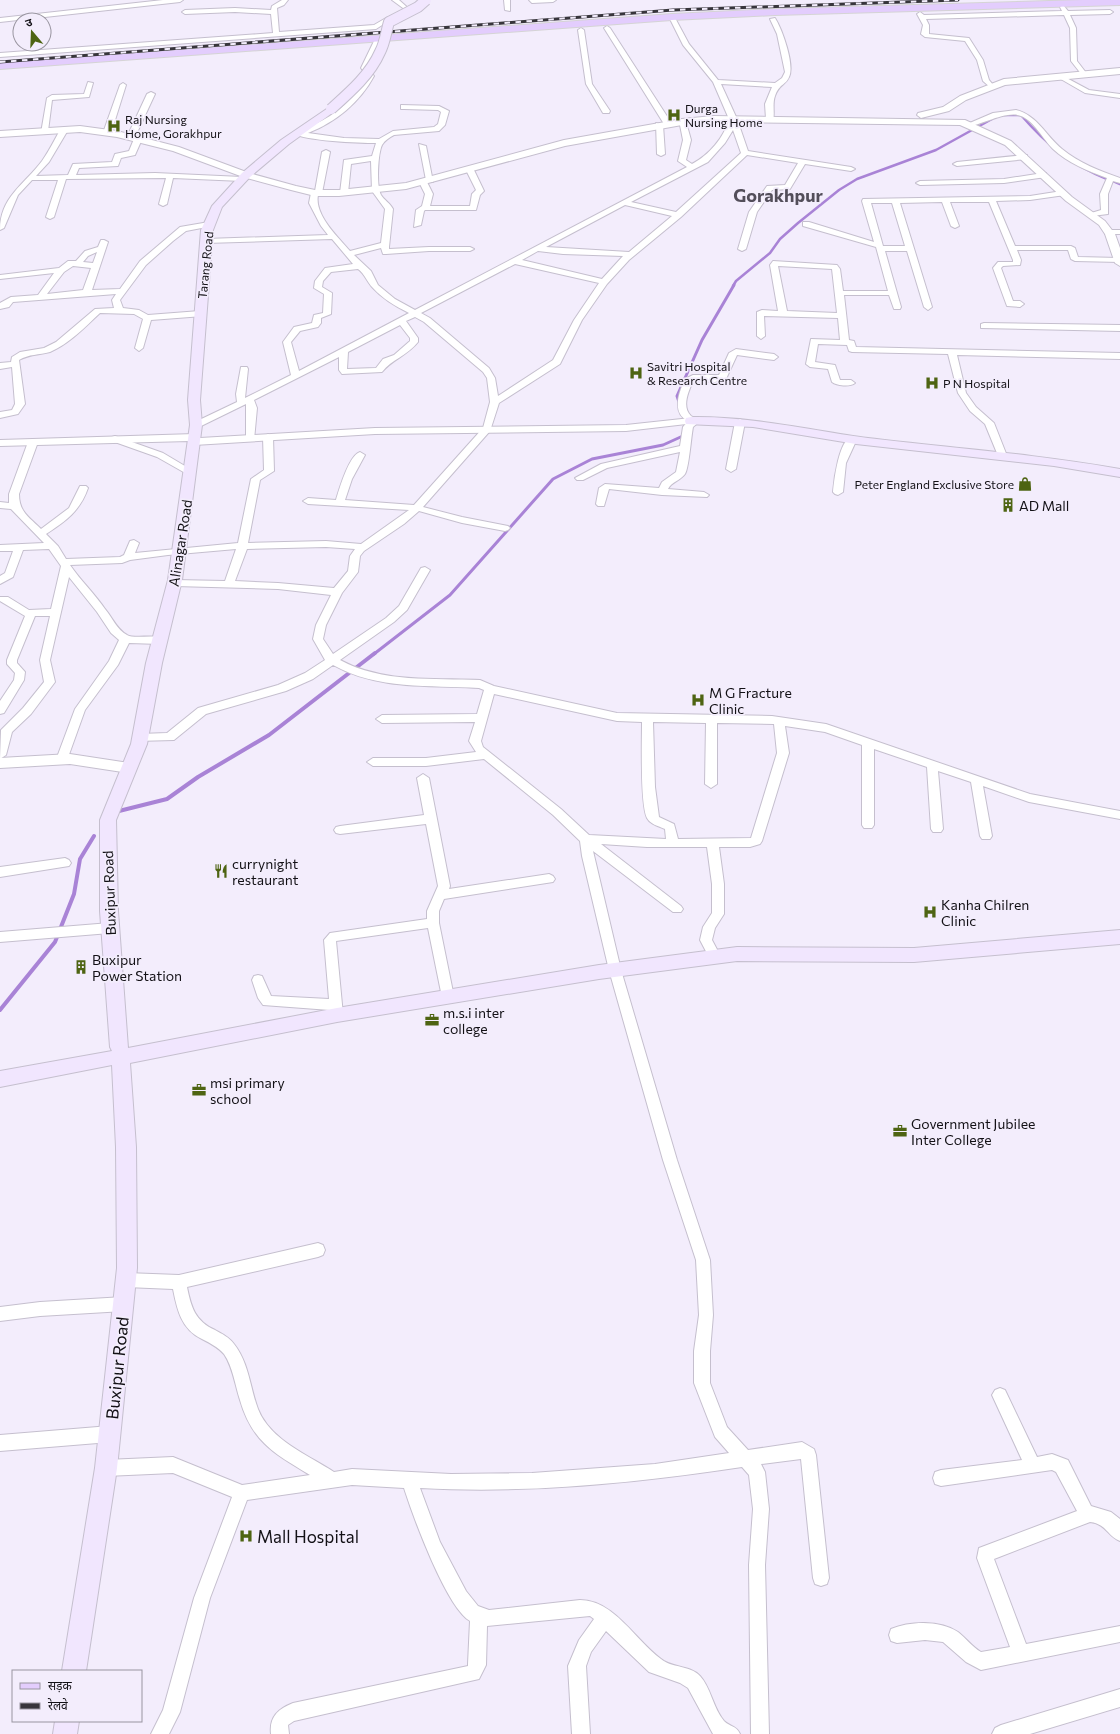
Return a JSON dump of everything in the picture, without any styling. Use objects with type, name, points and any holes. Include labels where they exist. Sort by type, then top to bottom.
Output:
[{"type":"main road","name":"Tarang Road","points":[[200,314],[206,241],[209,224],[217,206],[244,177],[300,131],[339,102],[368,72],[379,55],[389,22],[418,7],[426,0]]},
{"type":"main road","points":[[0,66],[581,30],[673,20],[921,15],[1064,8],[1120,2]]},
{"type":"main road","points":[[0,70],[673,20],[1064,8],[1120,8]]},
{"type":"main road","name":"Alinagar Road","points":[[129,768],[140,738],[160,641],[175,583],[195,435],[194,400],[200,314]]},
{"type":"main road","points":[[691,421],[719,419],[852,439],[1002,456],[1120,473]]},
{"type":"main road","name":"Buxipur Road","points":[[74,1670],[106,1468],[126,1280],[126,1147],[110,928],[108,820],[129,768]]},
{"type":"main road","points":[[0,1078],[120,1056],[336,1010],[448,997],[615,970],[737,954],[914,955],[1120,937]]},
{"type":"main road","points":[[64,1734],[67,1722]]},
{"type":"street","points":[[0,20],[180,0]]},
{"type":"street","points":[[276,34],[274,7],[282,4],[284,0]]},
{"type":"street","points":[[395,0],[406,9],[414,11]]},
{"type":"street","points":[[0,55],[376,26],[388,19],[414,11],[430,0]]},
{"type":"street","points":[[507,0],[508,10]]},
{"type":"street","points":[[532,1],[553,0]]},
{"type":"street","points":[[185,12],[227,8],[274,12]]},
{"type":"street","points":[[1084,74],[1074,62],[1073,28],[1064,8],[1110,12]]},
{"type":"street","points":[[921,15],[926,25],[924,34],[927,36],[967,39],[980,60],[986,81],[991,86]]},
{"type":"street","points":[[770,118],[769,104],[776,85],[785,78],[788,72],[780,34],[773,19]]},
{"type":"street","points":[[673,20],[686,45],[716,82],[743,144],[745,153]]},
{"type":"street","points":[[607,28],[664,124],[661,154]]},
{"type":"street","points":[[581,30],[590,84],[606,111]]},
{"type":"street","points":[[300,131],[309,131],[318,126],[362,91],[371,76],[364,68],[377,42]]},
{"type":"street","points":[[902,120],[946,109],[963,98],[1004,82],[1120,71]]},
{"type":"street","points":[[1061,76],[1086,92],[1120,96]]},
{"type":"street","points":[[716,82],[776,85]]},
{"type":"street","points":[[44,131],[49,99],[52,97],[87,96],[90,83]]},
{"type":"street","points":[[107,133],[123,85]]},
{"type":"street","points":[[50,217],[67,177],[76,166],[115,164],[118,156],[132,153],[134,138],[151,94]]},
{"type":"street","points":[[963,98],[957,112],[959,118],[970,125],[1001,139],[1024,157],[1062,192],[1092,214],[1102,223],[1108,232],[1120,262],[1075,259],[1071,248],[1011,248]]},
{"type":"street","points":[[300,131],[344,140],[380,141],[393,133],[432,131],[441,125],[445,111],[443,109],[404,107]]},
{"type":"street","points":[[0,134],[80,129],[107,133],[134,138],[176,149],[244,177],[316,193],[344,193],[406,186],[564,144],[664,124],[770,118],[902,120],[970,125],[989,117],[1008,113],[1023,114],[1031,120],[1048,140],[1070,158],[1116,178],[1104,194],[1105,212],[1092,214]]},
{"type":"street","points":[[195,435],[246,401],[344,351],[705,160],[719,146],[733,120]]},
{"type":"street","points":[[682,122],[687,140],[682,161],[693,167]]},
{"type":"street","points":[[0,228],[2,218],[15,194],[45,162],[64,130]]},
{"type":"street","points":[[380,141],[375,158],[375,189],[378,196],[387,204],[390,211],[384,245],[386,252],[423,249],[470,249]]},
{"type":"street","points":[[417,225],[420,210],[426,205],[429,194],[422,146]]},
{"type":"street","points":[[326,152],[313,204],[325,226],[348,254],[368,273],[375,286],[392,301],[417,312],[486,370],[491,378],[494,402],[487,429],[416,508],[401,522],[362,547],[355,556],[353,572],[336,592],[317,635],[321,646],[332,661],[350,671],[390,679],[480,684],[488,686],[490,689],[617,717],[779,721],[826,728],[1030,798],[1120,815]]},
{"type":"street","points":[[745,153],[851,169]]},
{"type":"street","points":[[494,402],[557,362],[578,320],[604,282],[630,254],[678,215],[708,186],[734,165],[745,153]]},
{"type":"street","points":[[957,164],[1024,157]]},
{"type":"street","points":[[344,193],[347,162],[375,158]]},
{"type":"street","points":[[742,249],[753,212],[771,187],[787,187],[803,162]]},
{"type":"street","points":[[423,208],[473,208],[476,194],[480,191],[470,170]]},
{"type":"street","points":[[30,178],[170,176],[244,177]]},
{"type":"street","points":[[163,204],[170,176]]},
{"type":"street","points":[[920,183],[1004,181],[1043,176]]},
{"type":"street","points":[[897,307],[866,201],[945,199],[992,200],[1030,198],[1062,192]]},
{"type":"street","points":[[945,199],[955,226]]},
{"type":"street","points":[[895,200],[928,307]]},
{"type":"street","points":[[992,200],[1018,262],[1001,264],[997,268],[1010,304],[1020,304]]},
{"type":"street","points":[[625,203],[678,215]]},
{"type":"street","points":[[119,310],[116,300],[142,263],[183,229],[209,224]]},
{"type":"street","points":[[806,224],[880,247],[911,249]]},
{"type":"street","points":[[1108,232],[1120,232]]},
{"type":"street","points":[[206,241],[333,237]]},
{"type":"street","points":[[78,264],[82,255],[87,251],[103,245],[97,266],[87,291]]},
{"type":"street","points":[[348,254],[384,245]]},
{"type":"street","points":[[538,249],[563,252],[630,254]]},
{"type":"street","points":[[515,261],[604,282]]},
{"type":"street","points":[[783,314],[774,265],[776,263],[834,267],[836,270],[845,343]]},
{"type":"street","points":[[40,298],[61,270],[69,264],[97,266]]},
{"type":"street","points":[[296,376],[287,342],[297,329],[315,325],[318,318],[327,314],[328,293],[318,288],[319,282],[328,270],[359,266]]},
{"type":"street","points":[[0,277],[61,270]]},
{"type":"street","points":[[0,306],[6,305],[11,300],[40,298],[87,291],[123,291]]},
{"type":"street","points":[[838,293],[894,293]]},
{"type":"street","points":[[0,415],[15,412],[18,410],[20,404],[15,359],[23,354],[46,350],[59,344],[93,313],[104,310],[119,310],[136,312],[147,318],[200,314]]},
{"type":"street","points":[[761,336],[760,314],[765,312],[842,316]]},
{"type":"street","points":[[139,348],[147,318]]},
{"type":"street","points":[[344,351],[343,370],[345,372],[379,370],[386,361],[397,357],[414,342],[414,338],[402,320]]},
{"type":"street","points":[[984,326],[1120,328]]},
{"type":"street","points":[[851,383],[836,382],[832,367],[810,364],[814,341],[851,343],[852,349],[1120,356]]},
{"type":"street","points":[[691,421],[687,418],[681,405],[689,379],[695,377],[716,380],[723,378],[733,353],[736,352],[774,357]]},
{"type":"street","points":[[952,352],[962,394],[972,409],[989,423],[1002,456]]},
{"type":"street","points":[[0,366],[15,364]]},
{"type":"street","points":[[244,369],[240,397],[252,408],[251,438]]},
{"type":"street","points":[[0,443],[195,435],[251,438],[375,431],[487,429],[591,430],[691,421]]},
{"type":"street","points":[[662,492],[665,484],[681,473],[688,427],[691,421]]},
{"type":"street","points":[[731,469],[740,422]]},
{"type":"street","points":[[229,584],[243,545],[256,479],[269,471],[268,437]]},
{"type":"street","points":[[115,439],[160,455],[190,472]]},
{"type":"street","points":[[838,492],[842,463],[852,439]]},
{"type":"street","points":[[33,442],[14,494],[16,510],[52,546],[115,631],[125,639],[160,641]]},
{"type":"street","points":[[580,478],[604,466],[685,448]]},
{"type":"street","points":[[340,502],[347,479],[360,455]]},
{"type":"street","points":[[601,504],[604,488],[608,486],[704,495]]},
{"type":"street","points":[[40,534],[75,509],[79,502],[83,488]]},
{"type":"street","points":[[308,501],[416,508],[462,520],[505,528]]},
{"type":"street","points":[[0,505],[15,506]]},
{"type":"street","points":[[128,557],[134,543]]},
{"type":"street","points":[[65,564],[122,560],[128,557],[180,550],[243,545],[339,544],[362,547]]},
{"type":"street","points":[[0,548],[52,546]]},
{"type":"street","points":[[0,581],[9,575],[19,547]]},
{"type":"street","points":[[0,755],[7,730],[27,711],[50,682],[45,660],[65,564]]},
{"type":"street","points":[[140,738],[170,737],[202,711],[288,686],[309,676],[390,620],[403,608],[425,570]]},
{"type":"street","points":[[175,583],[292,586],[336,592]]},
{"type":"street","points":[[4,599],[24,612],[31,614],[56,612]]},
{"type":"street","points":[[0,710],[19,680],[20,672],[12,664],[12,660],[20,637],[31,614]]},
{"type":"street","points":[[62,760],[80,709],[114,662],[125,639]]},
{"type":"street","points":[[490,689],[475,741],[479,749],[557,812],[586,839],[677,909]]},
{"type":"street","points":[[382,719],[481,718]]},
{"type":"street","points":[[647,718],[649,787],[652,816],[656,820],[670,827],[673,843]]},
{"type":"street","points":[[711,784],[712,719]]},
{"type":"street","points":[[586,839],[673,843],[750,844],[756,842],[783,752],[779,721]]},
{"type":"street","points":[[868,742],[868,825]]},
{"type":"street","points":[[373,762],[426,762],[486,755]]},
{"type":"street","points":[[0,763],[70,759],[129,768]]},
{"type":"street","points":[[932,764],[937,829]]},
{"type":"street","points":[[423,778],[444,886],[433,911],[432,923],[448,997]]},
{"type":"street","points":[[976,780],[986,836]]},
{"type":"street","points":[[340,830],[431,818]]},
{"type":"street","points":[[586,839],[588,856],[615,970],[670,1160],[703,1260],[706,1315],[702,1351],[702,1383],[721,1432],[757,1472],[761,1509],[757,1565],[760,1734]]},
{"type":"street","points":[[712,843],[718,884],[718,914],[709,927],[706,940],[715,957]]},
{"type":"street","points":[[0,872],[65,863]]},
{"type":"street","points":[[440,895],[549,879]]},
{"type":"street","points":[[258,980],[264,998],[268,1001],[336,1010],[330,940],[334,936],[432,923]]},
{"type":"street","points":[[0,937],[110,928]]},
{"type":"street","points":[[126,1280],[179,1282],[318,1250]]},
{"type":"street","points":[[179,1282],[186,1313],[191,1323],[197,1328],[223,1342],[234,1358],[260,1427],[269,1438],[333,1480]]},
{"type":"street","points":[[0,1314],[40,1309],[124,1304]]},
{"type":"street","points":[[1000,1395],[1033,1466]]},
{"type":"street","points":[[0,1443],[110,1434]]},
{"type":"street","points":[[106,1468],[173,1465],[242,1493],[352,1477],[451,1482],[532,1481],[655,1472],[802,1450],[808,1455],[821,1578]]},
{"type":"street","points":[[941,1478],[1033,1466],[1052,1462],[1062,1466],[1086,1513]]},
{"type":"street","points":[[410,1480],[425,1530],[464,1604],[471,1612],[479,1616],[489,1618],[590,1608],[598,1611],[655,1666],[662,1670],[688,1677],[694,1682],[718,1727],[731,1734]]},
{"type":"street","points":[[160,1734],[171,1712],[204,1590],[242,1493]]},
{"type":"street","points":[[1086,1513],[1104,1516],[1116,1526],[1120,1533]]},
{"type":"street","points":[[1021,1653],[985,1558],[985,1554],[1083,1517],[1086,1513]]},
{"type":"street","points":[[280,1734],[279,1726],[281,1719],[285,1715],[292,1712],[473,1673],[477,1665],[479,1616]]},
{"type":"street","points":[[581,1734],[577,1666],[579,1656],[584,1646],[606,1618]]},
{"type":"street","points":[[897,1635],[928,1632],[943,1634],[952,1638],[972,1658],[980,1660],[1120,1634]]},
{"type":"street","points":[[1001,1734],[1120,1698]]},
{"type":"waterway","points":[[1004,115],[1021,115],[1060,153],[1082,167],[1107,179]]},
{"type":"waterway","points":[[733,286],[736,281],[770,253],[780,239],[839,190],[857,179],[936,150],[992,119]]},
{"type":"waterway","points":[[1113,181],[1120,184]]},
{"type":"waterway","points":[[680,405],[677,396],[702,340],[734,285]]},
{"type":"waterway","points":[[374,654],[450,595],[553,479],[592,459],[663,445],[685,435],[685,433]]},
{"type":"waterway","points":[[119,811],[167,799],[198,777],[269,735],[375,653]]},
{"type":"waterway","points":[[0,1010],[55,942],[74,894],[80,859],[94,836]]},
{"type":"railway","points":[[0,62],[673,10],[958,0]]},
{"type":"place","name":"Durga Nursing Home","points":[[674,115]]},
{"type":"place","name":"Raj Nursing Home, Gorakhpur","points":[[114,126]]},
{"type":"place","name":"Savitri Hospital & Research Centre","points":[[636,373]]},
{"type":"place","name":"P N Hospital","points":[[932,383]]},
{"type":"place","name":"Peter England Exclusive Store","points":[[1025,484]]},
{"type":"place","name":"AD Mall","points":[[1008,505]]},
{"type":"place","name":"M G Fracture Clinic","points":[[698,700]]},
{"type":"place","name":"currynight restaurant","points":[[221,871]]},
{"type":"place","name":"Kanha Chilren Clinic","points":[[930,912]]},
{"type":"place","name":"Buxipur Power Station","points":[[81,967]]},
{"type":"place","name":"m.s.i inter college","points":[[432,1020]]},
{"type":"place","name":"msi primary school","points":[[199,1090]]},
{"type":"place","name":"Government Jubilee Inter College","points":[[900,1131]]},
{"type":"place","name":"Mall Hospital","points":[[246,1536]]},
{"type":"district","name":"Gorakhpur","points":[[778,195]]}]
